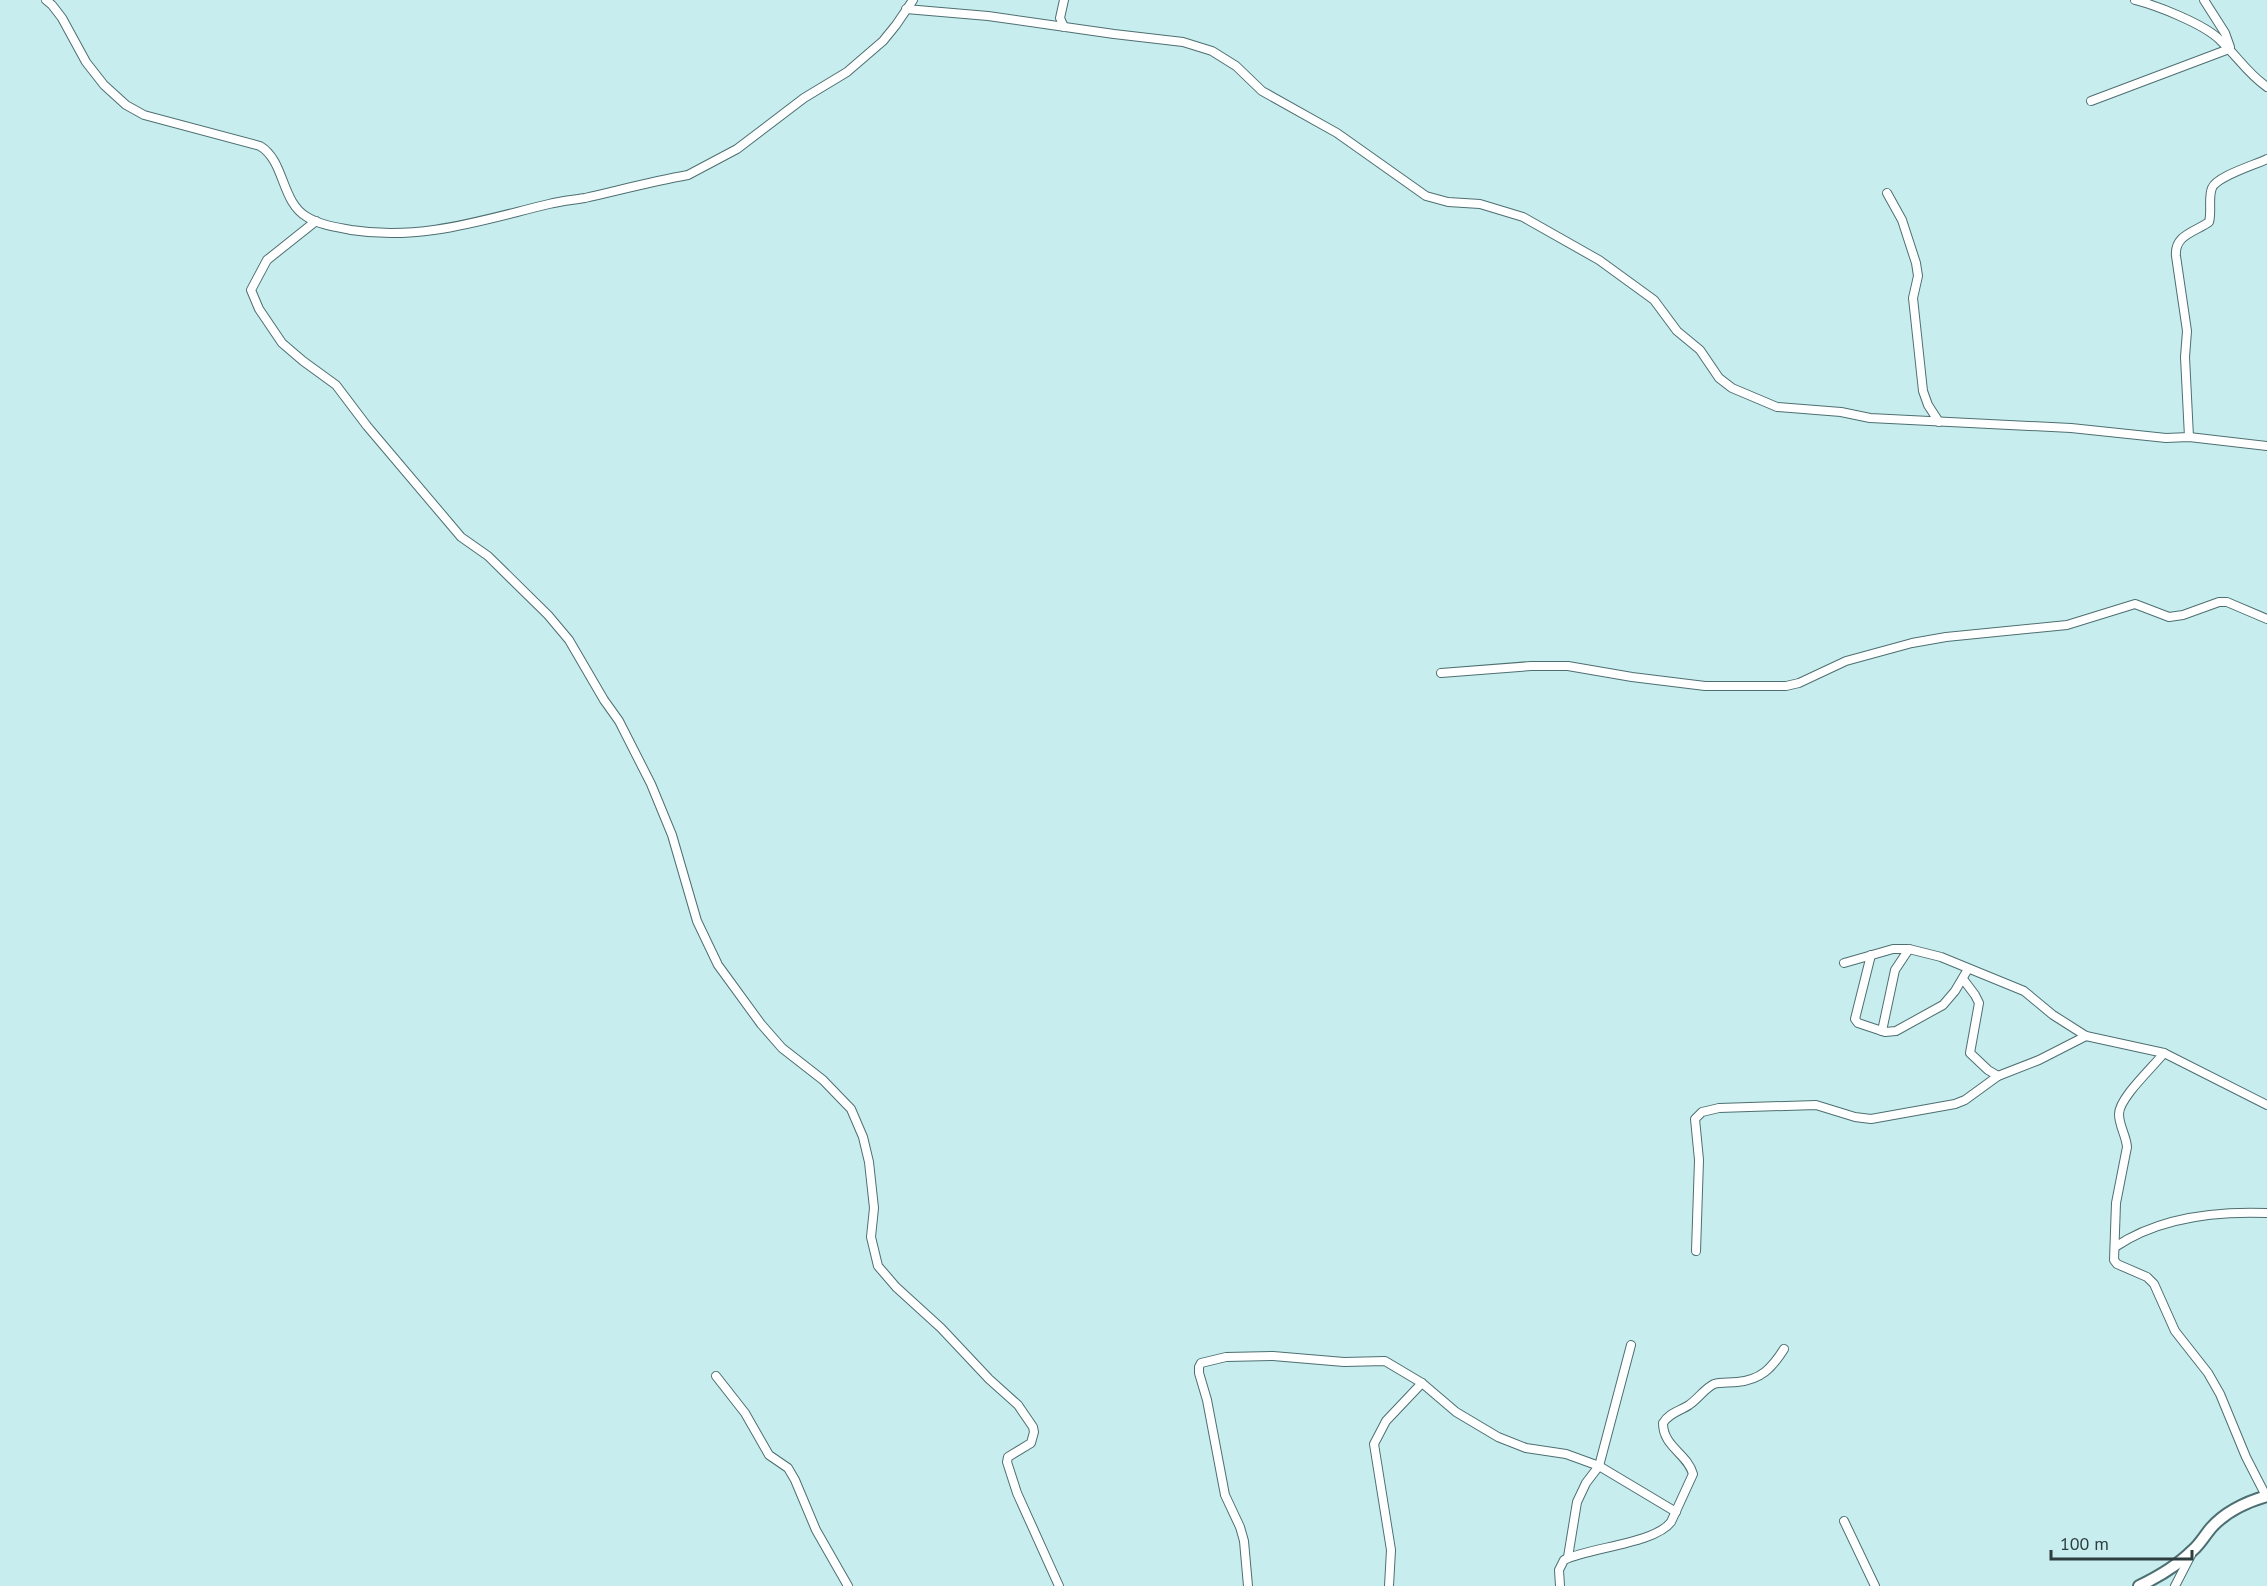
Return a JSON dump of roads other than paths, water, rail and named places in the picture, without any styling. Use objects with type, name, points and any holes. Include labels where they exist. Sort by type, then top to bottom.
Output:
[{"type":"street","points":[[46,0],[62,18],[86,62],[104,85],[126,105],[144,115],[260,146],[271,157],[285,190],[300,212],[316,221],[341,228],[383,233],[432,230],[484,222],[551,204],[688,175],[737,149],[804,98],[847,72],[883,41],[913,0]]},
{"type":"street","points":[[1064,0],[1060,18],[1064,27]]},
{"type":"street","points":[[2135,0],[2162,9],[2206,30],[2220,40],[2242,66],[2267,87]]},
{"type":"street","points":[[2204,0],[2225,33],[2230,50]]},
{"type":"street","points":[[906,9],[988,16],[1184,42],[1212,51],[1236,66],[1262,91],[1337,133],[1426,196],[1448,202],[1480,204],[1500,209],[1543,226],[1599,260],[1647,294],[1680,334],[1703,353],[1719,378],[1735,390],[1784,408],[1841,412],[1870,418],[2072,428],[2267,446]]},
{"type":"street","points":[[2091,101],[2230,50]]},
{"type":"street","points":[[2189,437],[2185,357],[2187,331],[2176,256],[2177,245],[2184,235],[2209,222],[2212,191],[2215,184],[2226,176],[2267,159]]},
{"type":"street","points":[[1887,194],[1902,220],[1916,263],[1918,276],[1913,298],[1921,383],[1928,405],[1939,422]]},
{"type":"street","points":[[316,221],[267,260],[251,290],[259,309],[282,343],[336,386],[461,537],[488,556],[548,615],[569,640],[619,721],[651,784],[672,835],[698,921],[718,965],[761,1024],[782,1048],[823,1080],[851,1109],[862,1137],[868,1162],[874,1208],[871,1237],[878,1266],[896,1287],[941,1328],[989,1379],[1018,1405],[1033,1427],[1031,1443],[1008,1457],[1007,1462],[1017,1493],[1059,1586]]},
{"type":"street","points":[[1441,673],[1508,667],[1568,666],[1705,686],[1786,686],[1799,683],[1846,661],[1912,643],[1946,637],[2059,627],[2135,604],[2162,615],[2176,616],[2219,602],[2227,602],[2267,619]]},
{"type":"street","points":[[1882,1031],[1895,970],[1909,949]]},
{"type":"street","points":[[1844,963],[1893,950],[1909,949],[1941,957],[2024,992],[2053,1015],[2086,1036],[2164,1053],[2267,1105]]},
{"type":"street","points":[[1871,955],[1855,1019],[1857,1023],[1882,1031],[1896,1031],[1933,1012],[1950,999],[1968,969]]},
{"type":"street","points":[[1963,979],[1979,1003],[1970,1053],[1998,1076]]},
{"type":"street","points":[[1696,1251],[1699,1160],[1695,1119],[1702,1112],[1719,1108],[1816,1105],[1855,1117],[1871,1119],[1955,1104],[1965,1100],[1998,1076],[2039,1060],[2086,1036]]},
{"type":"street","points":[[2164,1053],[2123,1099],[2119,1109],[2120,1125],[2127,1139],[2127,1147],[2116,1203],[2114,1260],[2117,1264],[2147,1277],[2154,1284],[2175,1331],[2220,1394],[2246,1457],[2266,1496],[2248,1501],[2230,1511],[2211,1528],[2193,1551],[2175,1586]]},
{"type":"street","points":[[2115,1247],[2149,1227],[2170,1222],[2206,1215],[2267,1214]]},
{"type":"street","points":[[1568,1557],[1577,1502],[1586,1483],[1599,1466],[1631,1345]]},
{"type":"street","points":[[1560,1586],[1558,1575],[1560,1565],[1568,1557],[1627,1543],[1668,1527],[1692,1474],[1689,1463],[1666,1438],[1663,1423],[1667,1417],[1689,1405],[1711,1386],[1718,1383],[1742,1382],[1763,1375],[1775,1364],[1784,1349]]},
{"type":"street","points":[[1248,1586],[1244,1541],[1225,1495],[1208,1400],[1198,1367],[1201,1363],[1226,1356],[1273,1356],[1344,1362],[1385,1361],[1422,1383],[1456,1412],[1498,1437],[1526,1448],[1566,1454],[1599,1466],[1676,1512]]},
{"type":"street","points":[[716,1376],[745,1413],[770,1455],[789,1468],[816,1530],[848,1586]]},
{"type":"street","points":[[1389,1586],[1391,1550],[1374,1444],[1386,1421],[1422,1383]]},
{"type":"street","points":[[1844,1521],[1875,1586]]},
{"type":"street","points":[[2139,1586],[2166,1571],[2193,1551]]}]
